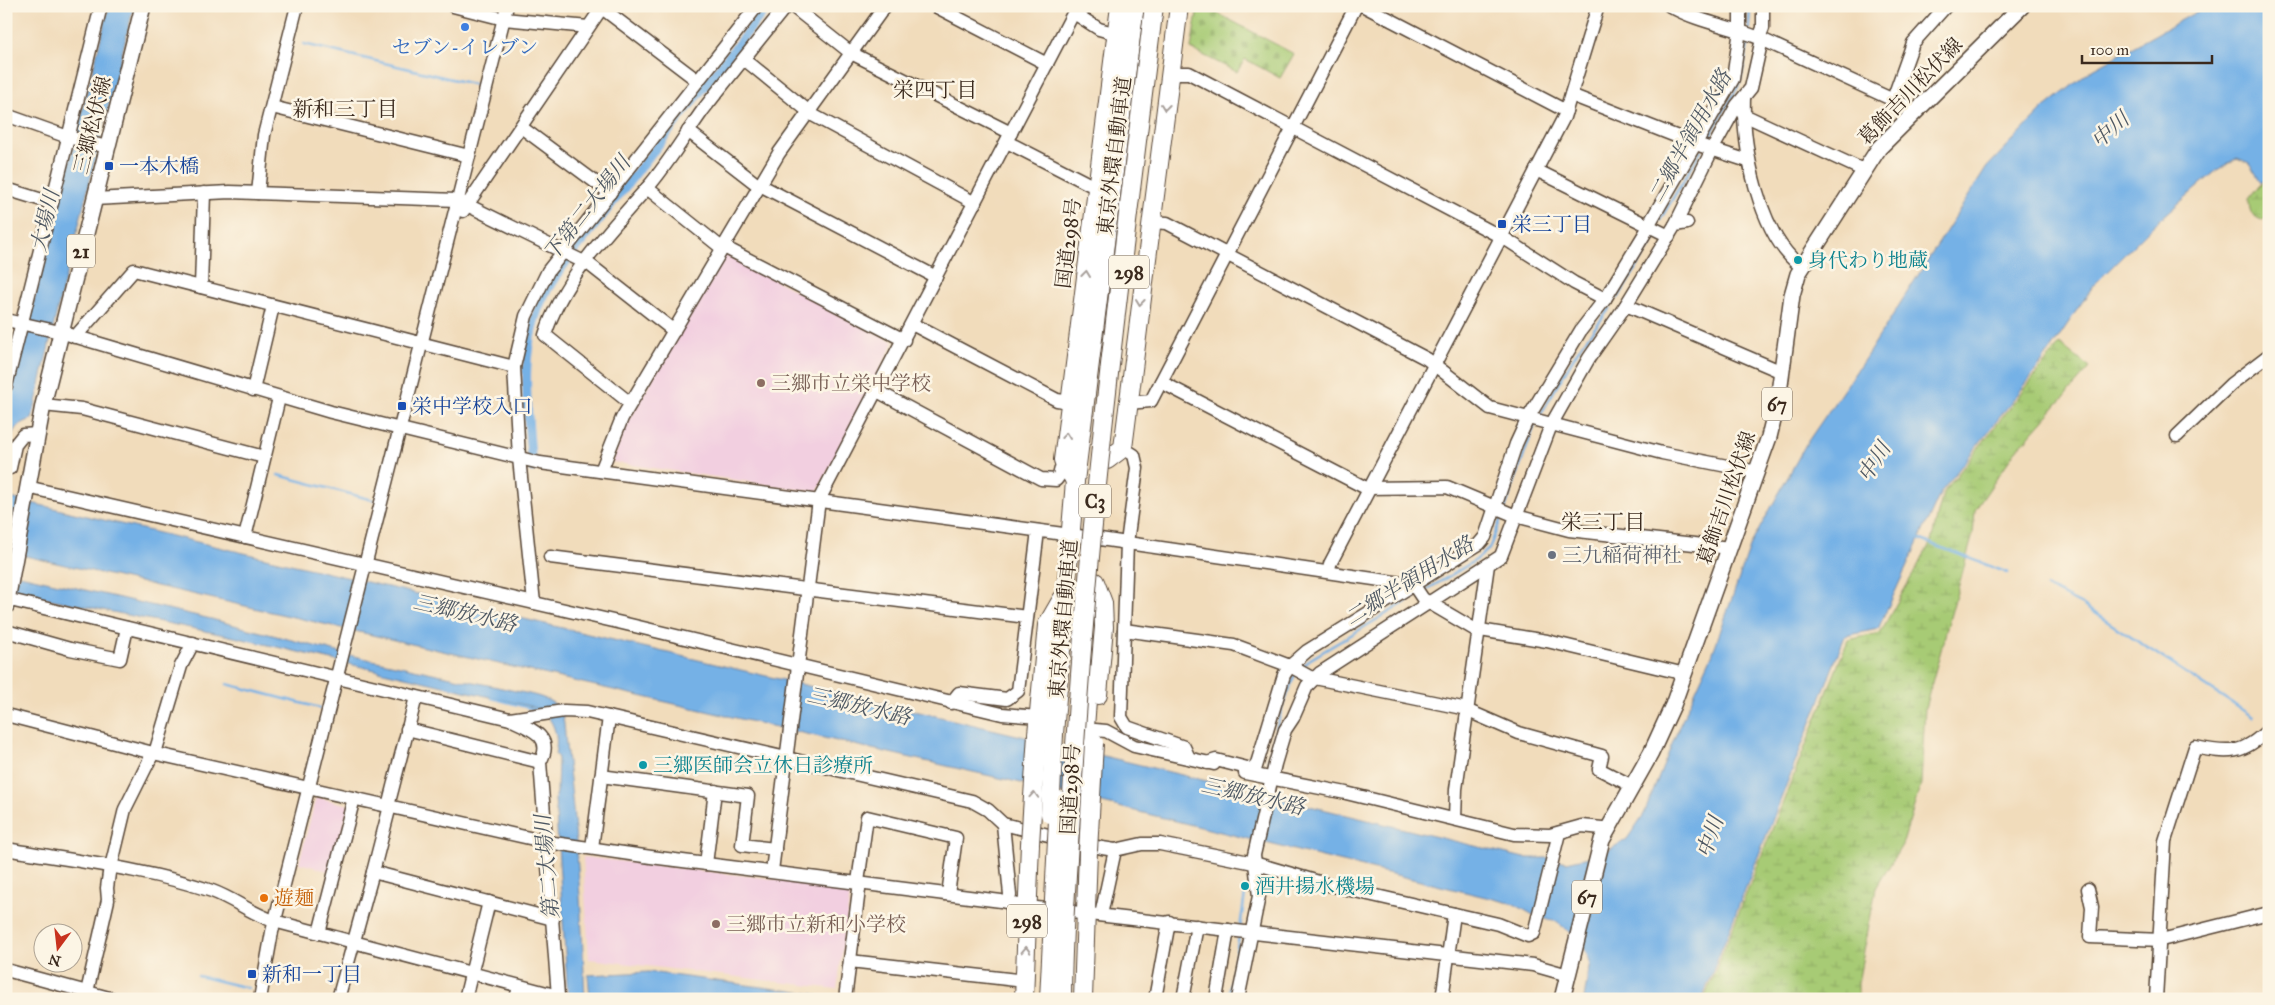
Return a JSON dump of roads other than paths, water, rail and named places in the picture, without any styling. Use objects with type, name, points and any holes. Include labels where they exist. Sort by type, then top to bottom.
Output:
[{"type":"highway","name":"国道298号","points":[[1063,460],[1120,6]]},
{"type":"highway","name":"国道298号","points":[[1041,999],[1047,625],[1065,594],[1076,481],[1135,6]]},
{"type":"highway","name":"東京外環自動車道","points":[[1049,999],[1055,863],[1075,584],[1142,6]]},
{"type":"highway","name":"東京外環自動車道","points":[[1062,999],[1075,728],[1085,592],[1111,353],[1154,6]]},
{"type":"highway","name":"国道298号","points":[[1074,999],[1091,733],[1104,626],[1103,603],[1095,582],[1107,460],[1162,6]]},
{"type":"highway","name":"298","points":[[1123,448],[1150,222],[1179,6]]},
{"type":"highway","points":[[1107,460],[1123,448]]},
{"type":"highway","points":[[1063,460],[1076,481]]},
{"type":"highway","name":"国道298号","points":[[1025,990],[1030,844],[1045,724]]},
{"type":"highway","name":"国道298号","points":[[1083,999],[1093,914],[1088,851],[1091,733]]},
{"type":"main road","name":"三郷松伏線","points":[[7,599],[57,331],[94,199],[104,147],[143,6]]},
{"type":"main road","name":"葛飾吉川松伏線","points":[[1562,999],[1598,851],[1606,830],[1662,730],[1685,674],[1757,472],[1773,423],[1792,295],[1802,267],[1879,148],[2022,6]]},
{"type":"street","points":[[6,386],[24,323],[52,203],[71,138],[100,6]]},
{"type":"street","points":[[258,193],[264,135],[297,6]]},
{"type":"street","points":[[453,6],[504,20],[588,27]]},
{"type":"street","points":[[462,203],[469,156],[507,6]]},
{"type":"street","points":[[534,603],[519,458],[514,367],[526,316],[536,291],[564,251],[757,6]]},
{"type":"street","points":[[630,403],[545,335],[549,321],[569,284],[585,262],[647,188],[688,131],[786,6]]},
{"type":"street","points":[[792,6],[851,53],[1009,138],[1089,184],[1097,185]]},
{"type":"street","points":[[601,471],[630,403],[790,135],[885,6]]},
{"type":"street","points":[[935,6],[1047,64]]},
{"type":"street","points":[[1128,403],[1151,401],[1356,6]]},
{"type":"street","points":[[1364,6],[1566,111]]},
{"type":"street","points":[[1329,571],[1330,564],[1566,111],[1598,6]]},
{"type":"street","points":[[1670,6],[1687,15],[1740,30],[1760,38],[1916,111]]},
{"type":"street","points":[[1207,762],[1216,760],[1255,770],[1276,700],[1290,666],[1307,651],[1479,544],[1485,537],[1516,444],[1528,418],[1581,330],[1605,299],[1733,79],[1740,30],[1740,6]]},
{"type":"street","points":[[1238,999],[1259,894],[1254,859],[1285,730],[1293,718],[1307,686],[1316,676],[1426,601],[1488,565],[1504,552],[1551,426],[1589,358],[1677,228],[1712,150],[1737,105],[1744,98],[1754,80],[1762,28],[1763,6]]},
{"type":"street","points":[[1893,99],[1913,43],[1946,6]]},
{"type":"street","points":[[254,999],[450,230],[462,203],[521,127],[602,7],[698,81]]},
{"type":"street","points":[[772,871],[819,500],[1076,10],[1099,29],[1116,34]]},
{"type":"street","points":[[744,59],[808,112],[975,203]]},
{"type":"street","points":[[1170,73],[1189,73],[1501,237],[1574,283],[1605,299],[1782,372]]},
{"type":"street","points":[[1571,95],[1712,150],[1748,161]]},
{"type":"street","points":[[1744,98],[1748,161],[1753,179],[1778,242],[1802,267]]},
{"type":"street","points":[[272,107],[469,156]]},
{"type":"street","points":[[6,114],[71,138],[104,147]]},
{"type":"street","points":[[1744,115],[1863,170]]},
{"type":"street","points":[[521,127],[610,193]]},
{"type":"street","points":[[688,131],[759,186],[936,277]]},
{"type":"street","points":[[1536,170],[1649,225],[1677,228]]},
{"type":"street","points":[[647,188],[724,248],[904,340]]},
{"type":"street","points":[[6,189],[52,203]]},
{"type":"street","points":[[200,287],[204,193]]},
{"type":"street","points":[[94,199],[204,193],[258,193],[462,203],[585,262],[674,331]]},
{"type":"street","points":[[1150,222],[1167,223],[1434,364],[1490,408],[1551,426],[1662,453],[1757,472]]},
{"type":"street","points":[[75,337],[134,270],[514,367]]},
{"type":"street","points":[[253,390],[273,306]]},
{"type":"street","points":[[6,320],[57,331],[279,398],[540,463],[1329,571],[1413,586],[1426,601],[1479,630],[1547,641],[1685,674]]},
{"type":"street","points":[[912,324],[1057,400],[1071,402]]},
{"type":"street","points":[[2177,436],[2231,384],[2269,355]]},
{"type":"street","points":[[1161,382],[1370,488],[1447,487],[1516,516],[1569,530],[1730,548]]},
{"type":"street","points":[[877,391],[1041,478],[1052,480],[1059,476],[1063,460]]},
{"type":"street","points":[[244,537],[279,398]]},
{"type":"street","points":[[43,405],[82,409],[264,457]]},
{"type":"street","points":[[6,469],[10,468],[19,439],[23,435],[37,434]]},
{"type":"street","points":[[1123,448],[1130,451],[1137,460],[1128,543],[1121,717],[1127,726],[1184,747],[1189,758]]},
{"type":"street","points":[[26,492],[244,537],[364,570],[534,603],[798,671],[951,702],[1045,724]]},
{"type":"street","points":[[951,702],[959,693],[1007,699],[1018,691],[1038,531]]},
{"type":"street","points":[[550,557],[1028,617]]},
{"type":"street","points":[[1455,819],[1456,789],[1466,709],[1488,565]]},
{"type":"street","points":[[7,599],[337,676],[416,697],[517,718],[564,711],[584,717],[609,717],[787,754],[972,801],[988,810],[1003,824],[1115,850],[1153,843],[1254,859],[1329,884],[1498,924],[1528,936],[1534,933],[1559,833]]},
{"type":"street","points":[[6,631],[70,649],[120,659],[127,628]]},
{"type":"street","points":[[1124,630],[1234,645],[1290,666],[1306,675],[1466,709],[1519,733],[1602,756],[1599,769],[1632,786]]},
{"type":"street","points":[[84,994],[108,900],[107,888],[111,867],[126,809],[154,753],[181,666],[193,643]]},
{"type":"street","points":[[338,999],[352,942],[373,872],[416,697]]},
{"type":"street","points":[[6,715],[154,753],[549,842],[706,864],[1009,902],[1028,907],[1533,966],[1568,975]]},
{"type":"street","points":[[592,848],[609,717]]},
{"type":"street","points":[[6,849],[111,867],[214,892],[262,917],[274,921],[558,996],[549,842],[540,762],[543,740],[539,732],[517,718]]},
{"type":"street","points":[[407,728],[540,762]]},
{"type":"street","points":[[1091,733],[1106,731],[1134,746],[1207,762],[1271,783],[1346,793],[1514,834],[1559,833],[1582,826],[1606,830]]},
{"type":"street","points":[[2156,999],[2161,940],[2165,841],[2195,747],[2221,752],[2240,751],[2268,732]]},
{"type":"street","points":[[600,776],[748,796],[742,845],[774,849]]},
{"type":"street","points":[[706,864],[715,791]]},
{"type":"street","points":[[319,933],[354,798]]},
{"type":"street","points":[[846,999],[867,817],[956,838],[948,894]]},
{"type":"street","points":[[1003,824],[1009,902]]},
{"type":"street","points":[[1093,914],[1115,850]]},
{"type":"street","points":[[373,872],[553,919]]},
{"type":"street","points":[[2088,889],[2092,907],[2090,937],[2161,940],[2269,913]]},
{"type":"street","points":[[465,999],[489,902]]},
{"type":"street","points":[[1442,999],[1454,914]]},
{"type":"street","points":[[1155,999],[1169,922]]},
{"type":"street","points":[[1184,999],[1197,926]]},
{"type":"street","points":[[1216,999],[1230,931]]},
{"type":"street","points":[[260,999],[268,948]]},
{"type":"street","points":[[850,961],[1025,990]]},
{"type":"street","points":[[6,970],[84,994],[113,999]]},
{"type":"street","points":[[516,999],[519,986]]},
{"type":"water","points":[[109,6],[134,6],[56,315],[32,419],[20,425],[13,432],[8,455],[7,434],[11,391]]},
{"type":"water","points":[[2207,6],[2269,6],[2269,179],[2261,182],[2249,163],[2237,158],[2217,170],[2155,224],[2093,286],[2036,371],[1941,492],[1878,629],[1845,636],[1702,999],[1584,999],[1590,961],[1584,948],[1570,932],[1555,921],[1535,916],[1514,904],[1017,782],[8,552],[6,555],[6,497],[1021,736],[1524,858],[1549,858],[1567,862],[1602,854],[1627,839],[1644,814],[1679,727],[1712,655],[1751,544],[1806,444],[1866,357],[1987,167],[2044,108],[2093,69]]},
{"type":"water","points":[[20,575],[211,619],[349,655],[530,694],[545,699],[558,707],[563,720],[574,814],[585,999],[568,999],[555,799],[557,793],[558,758],[555,754],[556,739],[553,726],[550,719],[540,710],[234,637],[6,590]]},
{"type":"water","points":[[649,972],[814,994],[824,999],[590,999],[588,975]]},
{"type":"waterway","name":"下第二大場川","points":[[532,468],[526,379],[531,336],[536,315],[545,294],[566,262],[768,6]]},
{"type":"waterway","name":"二郷半領用水路","points":[[1749,29],[1750,6]]},
{"type":"waterway","name":"二郷半領用水路","points":[[1705,144],[1740,83],[1749,40]]},
{"type":"waterway","points":[[304,44],[481,86]]},
{"type":"waterway","name":"二郷半領用水路","points":[[1660,220],[1701,151]]},
{"type":"waterway","name":"二郷半領用水路","points":[[1618,298],[1656,236]]},
{"type":"waterway","name":"二郷半領用水路","points":[[1539,417],[1578,350],[1610,308]]},
{"type":"waterway","name":"二郷半領用水路","points":[[1505,508],[1535,424]]},
{"type":"waterway","points":[[278,475],[373,500]]},
{"type":"waterway","name":"二郷半領用水路","points":[[1423,592],[1476,560],[1489,549],[1502,516]]},
{"type":"waterway","points":[[1916,538],[2008,573]]},
{"type":"waterway","points":[[2046,587],[2082,605],[2253,717]]},
{"type":"waterway","name":"二郷半領用水路","points":[[1301,669],[1309,660],[1416,596]]},
{"type":"waterway","name":"二郷半領用水路","points":[[1268,761],[1283,704],[1295,674]]},
{"type":"waterway","points":[[227,684],[320,708]]},
{"type":"waterway","points":[[492,698],[537,710]]},
{"type":"waterway","name":"二郷半領用水路","points":[[1240,928],[1245,894]]},
{"type":"waterway","name":"二郷半領用水路","points":[[1228,999],[1239,936]]},
{"type":"waterway","points":[[198,976],[248,988]]},
{"type":"place","name":"セブン-イレブン","points":[[465,27]]},
{"type":"place","name":"一本木橋","points":[[109,166]]},
{"type":"place","name":"栄三丁目","points":[[1502,224]]},
{"type":"place","name":"身代わり地蔵","points":[[1798,260]]},
{"type":"place","name":"三郷市立栄中学校","points":[[761,383]]},
{"type":"place","name":"栄中学校入口","points":[[402,406]]},
{"type":"place","name":"三九稲荷神社","points":[[1552,555]]},
{"type":"place","name":"三郷医師会立休日診療所","points":[[643,765]]},
{"type":"place","name":"酒井揚水機場","points":[[1245,886]]},
{"type":"place","name":"遊麺","points":[[264,898]]},
{"type":"place","name":"三郷市立新和小学校","points":[[716,924]]},
{"type":"place","name":"新和一丁目","points":[[252,974]]},
{"type":"district","name":"栄四丁目","points":[[935,90]]},
{"type":"district","name":"新和三丁目","points":[[345,109]]},
{"type":"district","name":"栄三丁目","points":[[1603,522]]},
{"type":"water label","name":"中川","points":[[2110,130]]},
{"type":"water label","name":"大場川","points":[[45,221]]},
{"type":"water label","name":"中川","points":[[1874,462]]},
{"type":"water label","name":"三郷放水路","points":[[465,613]]},
{"type":"water label","name":"三郷放水路","points":[[859,706]]},
{"type":"water label","name":"三郷放水路","points":[[1253,796]]},
{"type":"water label","name":"中川","points":[[1710,837]]},
{"type":"water label","name":"第二大場川","points":[[547,867]]}]
